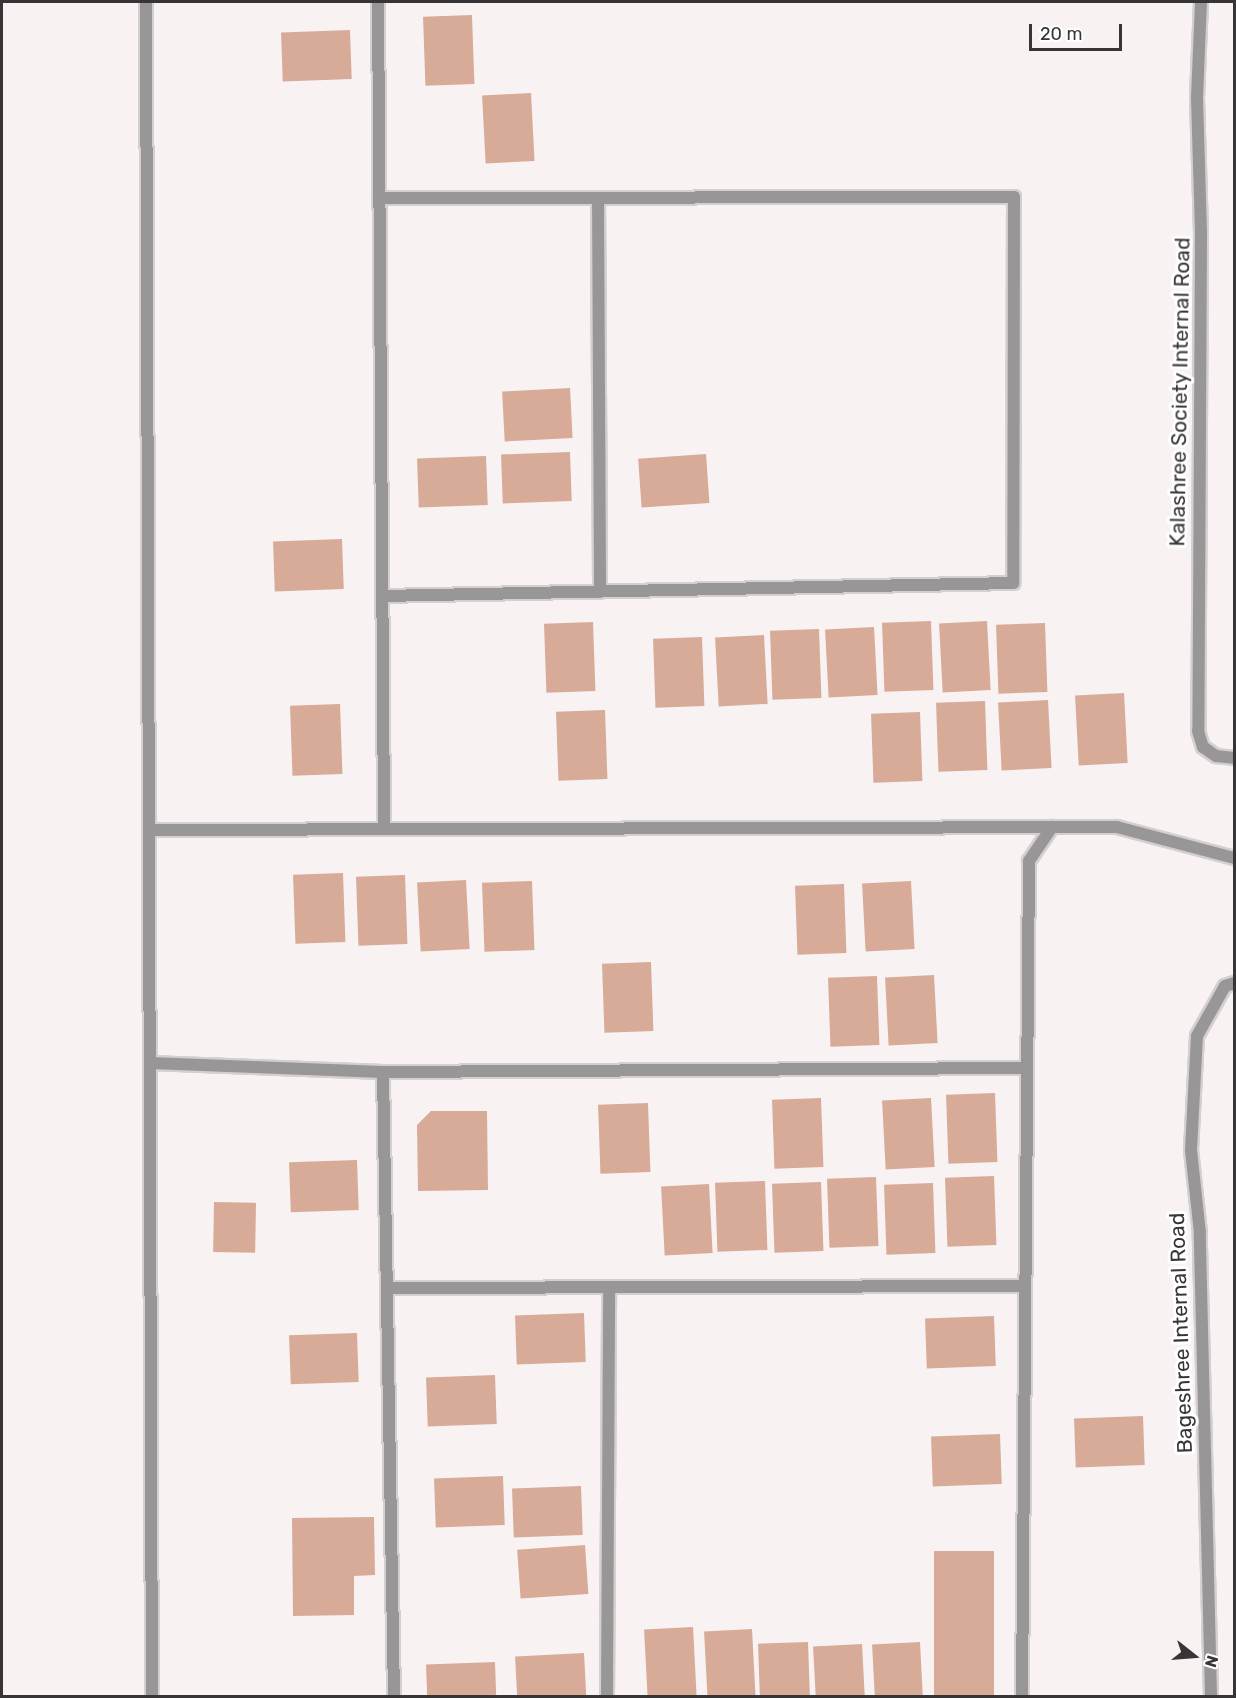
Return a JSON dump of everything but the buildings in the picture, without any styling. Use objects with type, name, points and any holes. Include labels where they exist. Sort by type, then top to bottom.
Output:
[{"type":"street","points":[[146,2],[152,1696]]},
{"type":"street","points":[[378,2],[384,829]]},
{"type":"street","name":"Kalashree Society Internal Road","points":[[1201,2],[1197,98],[1201,233],[1198,731],[1203,747],[1216,756],[1234,758]]},
{"type":"street","points":[[380,198],[1014,197],[1013,584],[382,596]]},
{"type":"street","points":[[598,198],[600,592]]},
{"type":"street","points":[[1022,1696],[1029,861],[1052,827]]},
{"type":"street","points":[[149,830],[1118,827],[1234,858]]},
{"type":"street","name":"Bageshree Internal Road","points":[[1211,1696],[1200,1233],[1191,1150],[1197,1036],[1226,986],[1234,983]]},
{"type":"street","points":[[150,1063],[383,1072],[1027,1068]]},
{"type":"street","points":[[383,1072],[394,1696]]},
{"type":"street","points":[[387,1288],[1025,1286]]},
{"type":"street","points":[[608,1696],[609,1288]]}]
